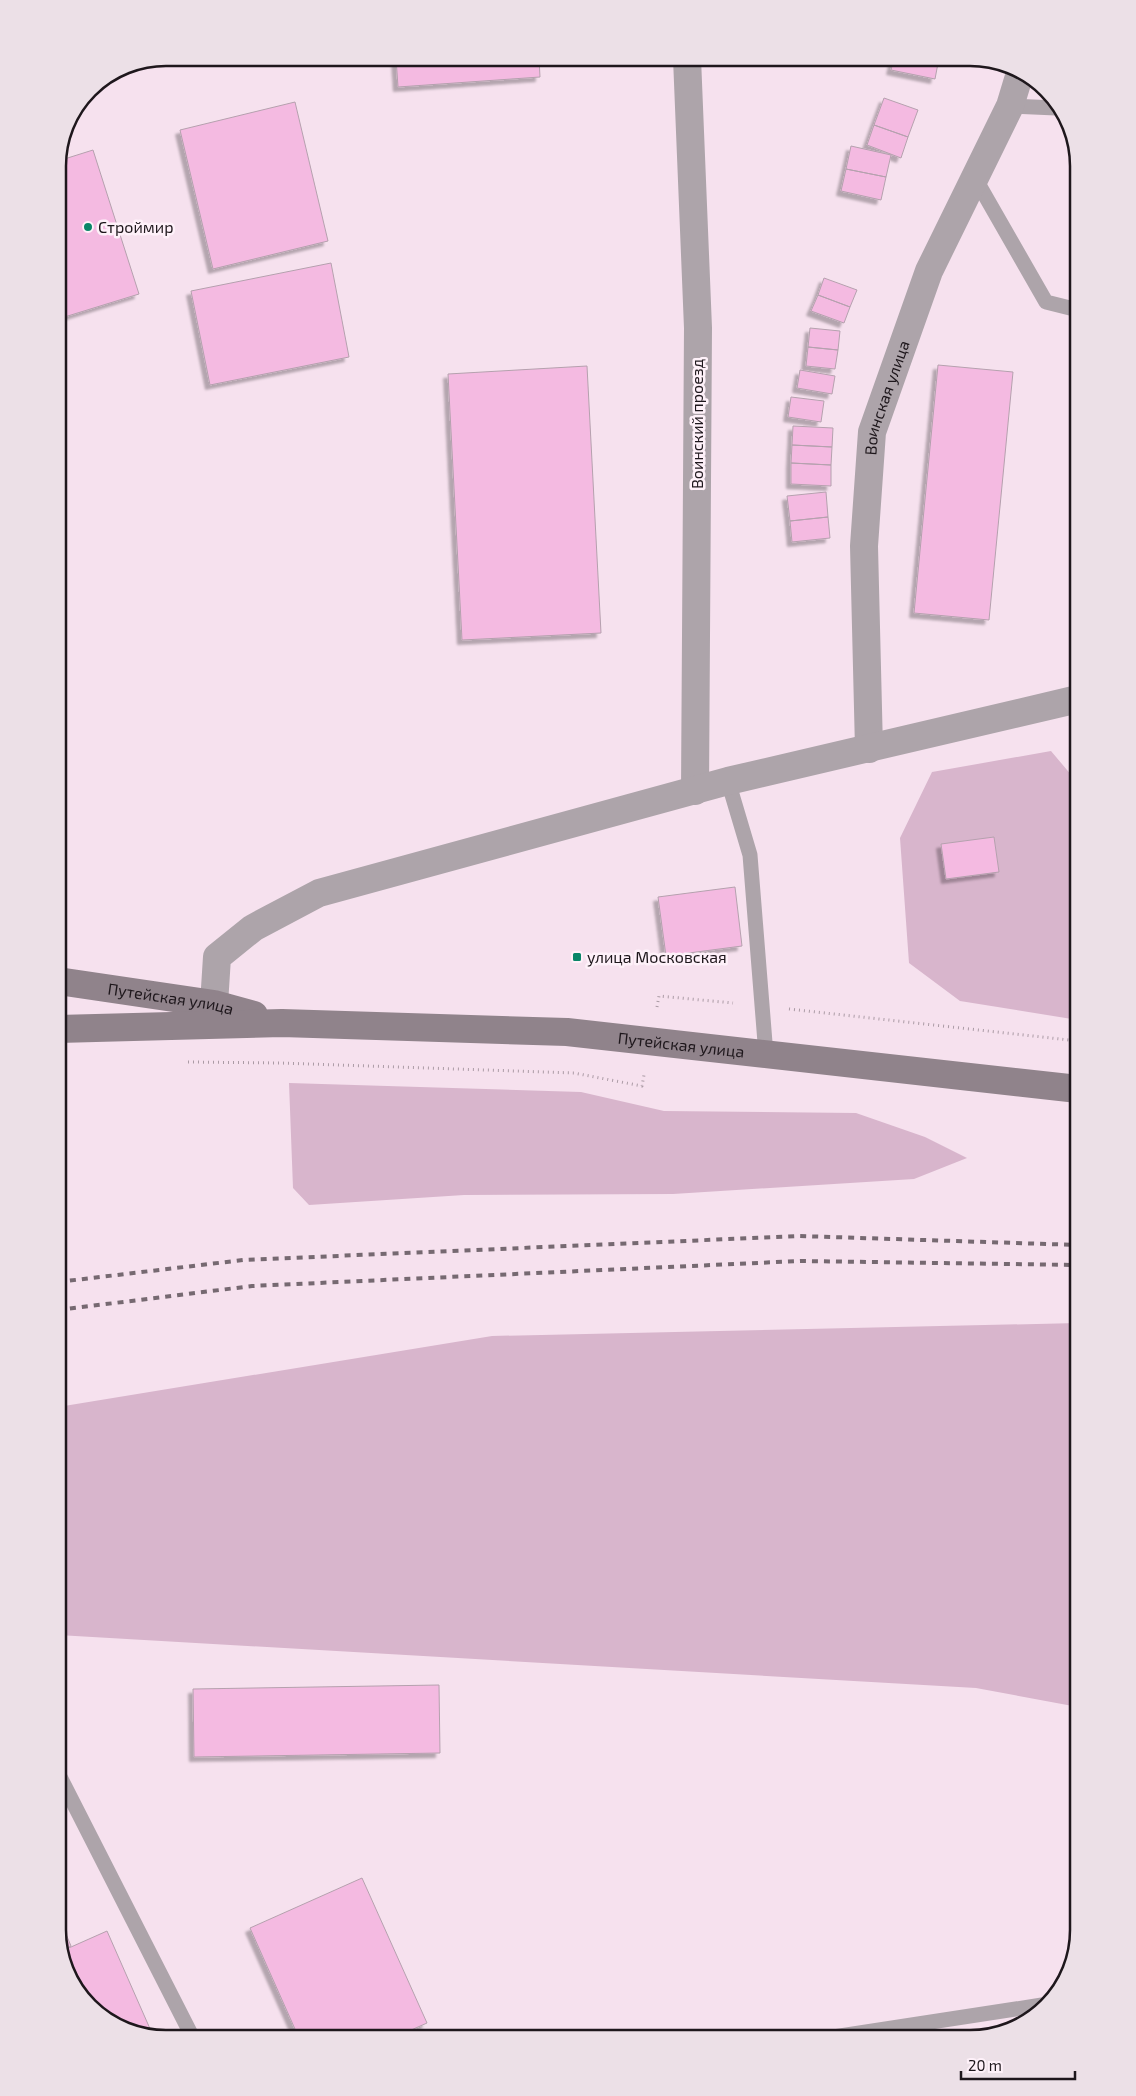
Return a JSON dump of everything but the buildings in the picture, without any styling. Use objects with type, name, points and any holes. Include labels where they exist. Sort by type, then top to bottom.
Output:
[{"type":"street","name":"Воинский проезд","points":[[687,66],[698,328],[695,791]]},
{"type":"street","name":"Воинская улица","points":[[869,749],[864,546],[872,432],[929,271],[1010,106],[1018,79]]},
{"type":"street","points":[[214,1004],[217,957],[253,928],[318,894],[728,781],[1070,702]]},
{"type":"street","name":"Путейская улица","points":[[66,982],[214,1004],[282,1023]]},
{"type":"street","name":"Путейская улица","points":[[66,1028],[282,1023],[567,1032],[1070,1088]]},
{"type":"lane","points":[[1010,106],[1050,108]]},
{"type":"lane","points":[[974,178],[1046,302],[1070,308]]},
{"type":"lane","points":[[728,781],[750,854],[766,1055]]},
{"type":"lane","points":[[66,1789],[189,2030]]},
{"type":"lane","points":[[879,2030],[1034,2006]]},
{"type":"shaded area","points":[[1051,751],[1070,774],[1070,1019],[960,1001],[909,963],[900,838],[932,772]]},
{"type":"shaded area","points":[[289,1083],[581,1092],[664,1111],[856,1113],[925,1137],[967,1158],[914,1179],[673,1194],[464,1195],[309,1205],[293,1188]]},
{"type":"shaded area","points":[[1070,1323],[1070,1706],[976,1688],[66,1635],[66,1406],[492,1336]]},
{"type":"railway","points":[[66,1281],[243,1260],[800,1236],[1070,1245]]},
{"type":"railway","points":[[66,1309],[252,1286],[800,1261],[1070,1265]]},
{"type":"place","name":"Строймир","points":[[88,227]]},
{"type":"place","name":"улица Московская","points":[[577,957]]}]
